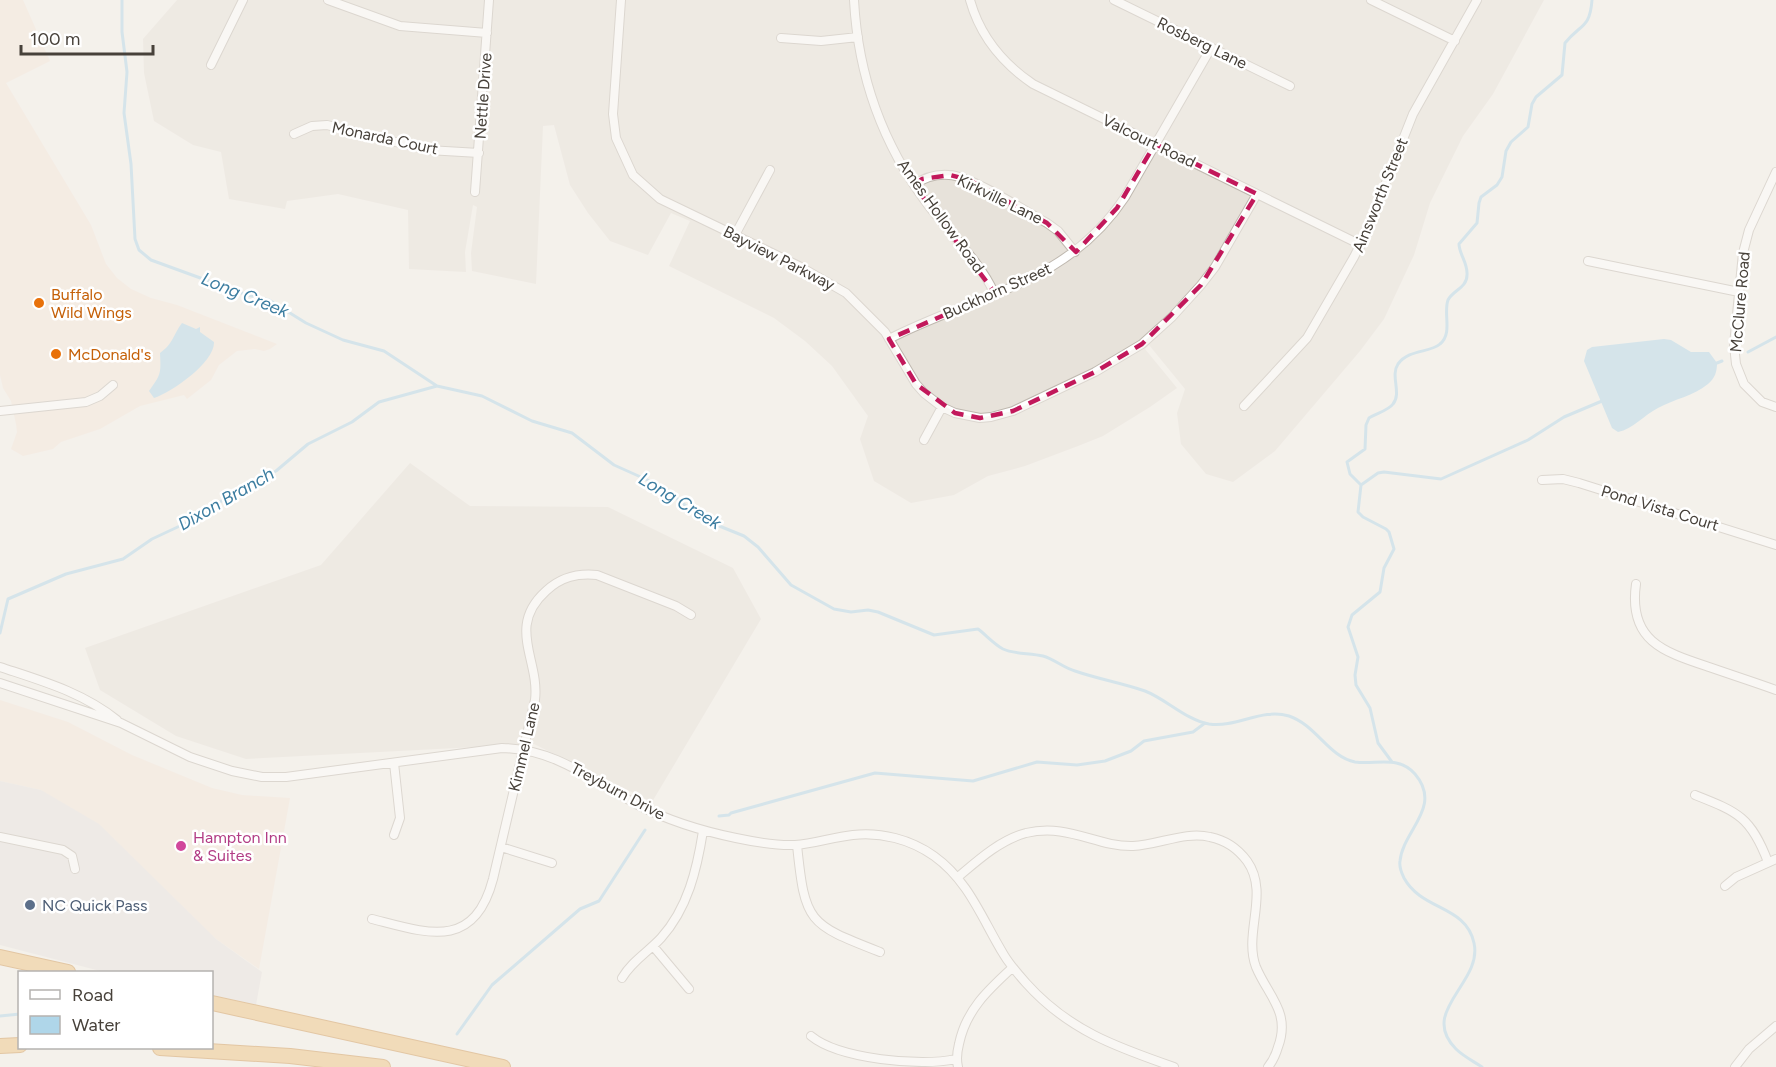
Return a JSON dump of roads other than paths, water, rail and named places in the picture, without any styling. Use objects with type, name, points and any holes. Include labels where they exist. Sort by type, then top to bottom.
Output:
[{"type":"highway","points":[[0,957],[64,971]]},
{"type":"highway","points":[[213,1003],[503,1067]]},
{"type":"highway","points":[[0,1046],[18,1045]]},
{"type":"highway","points":[[189,1049],[290,1056],[383,1067]]},
{"type":"street","points":[[211,65],[243,0]]},
{"type":"street","points":[[328,0],[400,26],[487,33]]},
{"type":"street","name":"Nettle Drive","points":[[475,192],[489,0]]},
{"type":"street","name":"Bayview Parkway","points":[[621,0],[613,114],[616,138],[628,166],[640,182],[660,199],[816,274],[846,293],[871,316],[889,339],[916,384],[932,401],[955,413],[980,418],[1012,411],[1095,372],[1142,344],[1202,285],[1215,267],[1257,194]]},
{"type":"street","name":"Ames Hollow Road","points":[[854,0],[866,77],[892,147],[914,184],[984,275],[994,293]]},
{"type":"street","name":"Valcourt Road","points":[[970,0],[985,36],[1006,63],[1033,84],[1361,245]]},
{"type":"street","name":"Rosberg Lane","points":[[1113,0],[1290,86]]},
{"type":"street","points":[[1371,0],[1455,41]]},
{"type":"street","name":"Ainsworth Street","points":[[1244,406],[1307,338],[1361,245],[1413,114],[1477,0]]},
{"type":"street","points":[[781,38],[821,41],[858,37]]},
{"type":"street","name":"Buckhorn Street","points":[[889,339],[1047,270],[1075,252],[1098,232],[1117,208],[1211,48]]},
{"type":"street","name":"Monarda Court","points":[[294,135],[312,126],[327,125],[428,150],[479,153]]},
{"type":"street","points":[[735,235],[770,170]]},
{"type":"street","name":"McClure Road","points":[[1776,172],[1773,185],[1749,230],[1743,253],[1734,345],[1740,376],[1751,393],[1762,402],[1776,407]]},
{"type":"street","name":"Kirkville Lane","points":[[914,184],[937,175],[950,175],[969,180],[1047,223],[1058,231],[1075,252]]},
{"type":"street","points":[[1588,261],[1738,292]]},
{"type":"street","points":[[0,411],[80,404],[100,396],[114,385]]},
{"type":"street","points":[[924,440],[942,407]]},
{"type":"street","name":"Pond Vista Court","points":[[1542,480],[1563,479],[1579,483],[1776,545]]},
{"type":"street","name":"Kimmel Lane","points":[[372,920],[427,933],[446,932],[476,916],[483,907],[490,891],[501,847],[537,690],[527,651],[526,630],[533,605],[550,587],[570,576],[597,575],[676,606],[691,615]]},
{"type":"street","points":[[1636,584],[1635,609],[1646,636],[1655,645],[1683,659],[1776,690]]},
{"type":"street","name":"Treyburn Drive","points":[[0,667],[87,699],[121,723]]},
{"type":"street","name":"Treyburn Drive","points":[[0,683],[121,723],[190,757],[232,771],[262,777],[286,777],[502,747],[523,749],[573,766],[637,805],[703,831],[758,842],[797,845],[859,835],[892,837],[907,841],[931,854],[958,877],[969,891],[1012,968],[1045,1003],[1077,1027],[1115,1047],[1174,1067]]},
{"type":"street","points":[[394,763],[400,818],[394,835]]},
{"type":"street","points":[[1695,795],[1741,816],[1772,860],[1736,877],[1725,885]]},
{"type":"street","points":[[622,978],[635,961],[653,946],[676,919],[685,901],[703,831]]},
{"type":"street","points":[[958,877],[1008,840],[1036,831],[1075,833],[1132,846],[1202,835],[1220,839],[1244,858],[1252,871],[1256,886],[1257,902],[1252,939],[1255,963],[1281,1017],[1280,1043],[1268,1067]]},
{"type":"street","points":[[0,837],[63,850],[72,856],[75,869]]},
{"type":"street","points":[[797,845],[803,894],[816,920],[831,932],[880,952]]},
{"type":"street","points":[[501,847],[552,863]]},
{"type":"street","points":[[653,946],[689,989]]},
{"type":"street","points":[[810,1036],[830,1048],[879,1060],[957,1063],[962,1032],[973,1007],[984,993],[1012,968]]},
{"type":"street","points":[[1735,1067],[1749,1049],[1776,1026]]},
{"type":"water","points":[[182,323],[196,329],[200,327],[200,332],[214,342],[212,350],[208,358],[191,375],[171,390],[154,398],[149,391],[159,374],[160,353],[170,343]]},
{"type":"water","points":[[1671,340],[1691,352],[1709,352],[1717,363],[1714,377],[1697,392],[1658,408],[1629,428],[1618,432],[1612,428],[1584,361],[1587,350],[1592,347]]},
{"type":"waterway","name":"Long Creek","points":[[122,0],[122,32],[127,72],[124,113],[131,164],[135,239],[139,250],[151,260],[247,295],[269,300],[306,323],[343,340],[384,351],[437,386],[482,396],[532,421],[572,433],[614,465],[663,487],[702,519],[744,536],[758,547],[791,585],[834,609],[851,612],[868,610],[878,612],[934,635],[978,629],[1003,649],[1043,656],[1071,670],[1145,691],[1201,722],[1229,723],[1269,714],[1289,716],[1307,726],[1330,748],[1346,759],[1363,763],[1395,763],[1409,768],[1423,786],[1425,797],[1419,818],[1403,850],[1400,870],[1412,889],[1421,897],[1462,921],[1474,943],[1474,957],[1470,971],[1447,1009],[1444,1022],[1446,1035],[1456,1049],[1482,1067]]},
{"type":"waterway","points":[[1361,485],[1350,474],[1347,462],[1365,449],[1366,425],[1369,418],[1393,404],[1396,395],[1395,374],[1398,364],[1413,353],[1436,347],[1444,340],[1447,329],[1448,300],[1465,283],[1466,279],[1467,271],[1459,244],[1477,223],[1481,197],[1497,185],[1502,177],[1506,151],[1511,142],[1528,127],[1532,104],[1536,97],[1562,75],[1565,43],[1587,21],[1592,0]]},
{"type":"waterway","points":[[1748,352],[1776,337]]},
{"type":"waterway","points":[[1717,363],[1722,361]]},
{"type":"waterway","name":"Dixon Branch","points":[[0,633],[8,599],[66,574],[123,559],[152,539],[199,517],[237,490],[276,471],[308,444],[352,422],[379,402],[437,386]]},
{"type":"waterway","points":[[1392,762],[1378,743],[1370,708],[1356,685],[1358,657],[1348,627],[1352,615],[1380,592],[1384,568],[1394,549],[1389,532],[1358,512],[1361,485],[1378,473],[1384,472],[1441,479],[1528,440],[1564,417],[1602,401]]},
{"type":"waterway","points":[[719,816],[875,773],[973,781],[1037,762],[1077,765],[1105,761],[1131,751],[1144,741],[1193,732],[1205,723]]},
{"type":"waterway","points":[[457,1034],[492,985],[580,909],[599,901],[645,830]]},
{"type":"waterway","points":[[0,1016],[18,1014]]},
{"type":"place","name":"Buffalo Wild Wings","points":[[39,303]]},
{"type":"place","name":"McDonald's","points":[[56,354]]},
{"type":"place","name":"Hampton Inn & Suites","points":[[181,846]]},
{"type":"place","name":"NC Quick Pass","points":[[30,905]]}]
